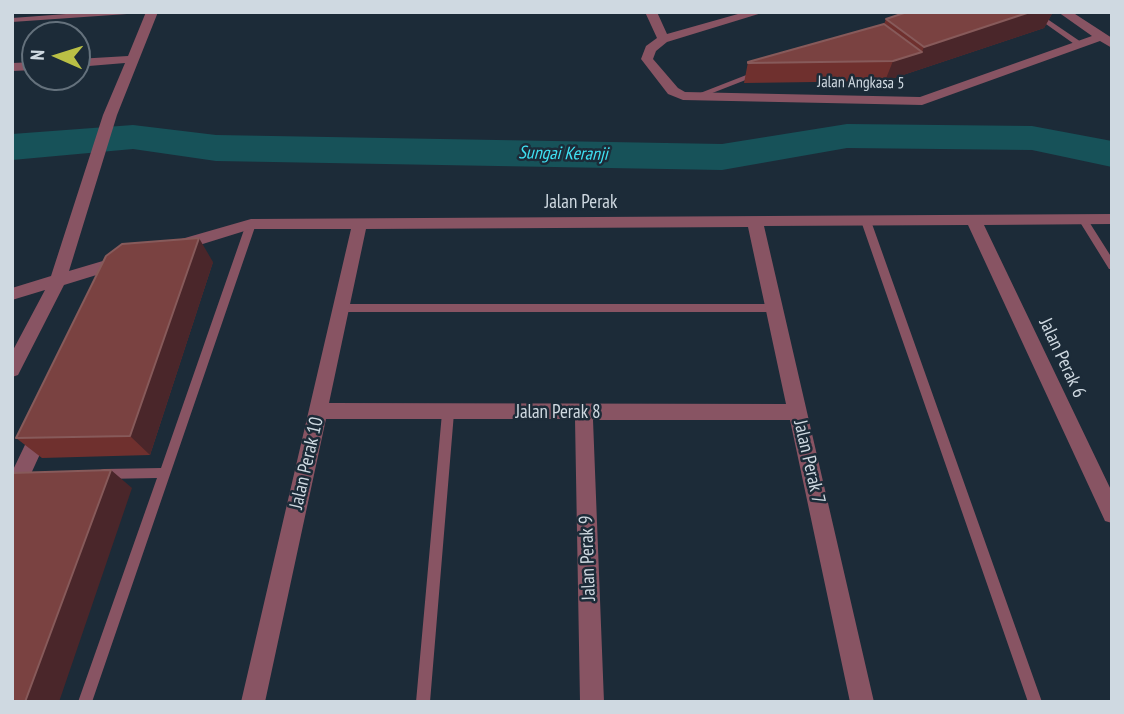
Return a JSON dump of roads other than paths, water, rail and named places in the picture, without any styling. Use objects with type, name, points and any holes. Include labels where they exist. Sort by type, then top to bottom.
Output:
[{"type":"street","points":[[12,370],[58,281],[110,115],[152,12]]},
{"type":"street","points":[[651,12],[663,39]]},
{"type":"street","points":[[694,97],[673,91],[647,58],[650,48],[663,39],[759,12]]},
{"type":"street","points":[[1064,12],[1106,41]]},
{"type":"street","name":"Jalan Angkasa 5","points":[[694,97],[922,101],[1080,44],[1106,41]]},
{"type":"street","points":[[91,62],[132,59]]},
{"type":"street","name":"Jalan Perak","points":[[160,250],[251,224],[1112,219]]},
{"type":"street","name":"Jalan Perak 6","points":[[974,221],[1112,514]]},
{"type":"street","name":"Jalan Perak 7","points":[[755,222],[862,702]]},
{"type":"street","name":"Jalan Perak 10","points":[[253,702],[360,223]]},
{"type":"street","points":[[12,294],[128,260],[110,286]]},
{"type":"street","name":"Jalan Perak 8","points":[[319,411],[797,412]]},
{"type":"street","points":[[12,493],[27,475],[50,412]]},
{"type":"street","name":"Jalan Perak 9","points":[[584,413],[592,702]]},
{"type":"lane","points":[[12,20],[127,12]]},
{"type":"lane","points":[[1032,12],[1080,44]]},
{"type":"lane","points":[[694,97],[765,71]]},
{"type":"lane","points":[[1083,219],[1112,266]]},
{"type":"lane","points":[[866,221],[1035,702]]},
{"type":"lane","points":[[85,702],[251,224]]},
{"type":"lane","points":[[341,308],[774,308]]},
{"type":"lane","points":[[423,702],[448,413]]},
{"type":"lane","points":[[86,474],[164,473]]},
{"type":"waterway","name":"Sungai Keranji","points":[[12,147],[133,137],[216,148],[722,157],[847,136],[1032,138],[1112,154]]}]
